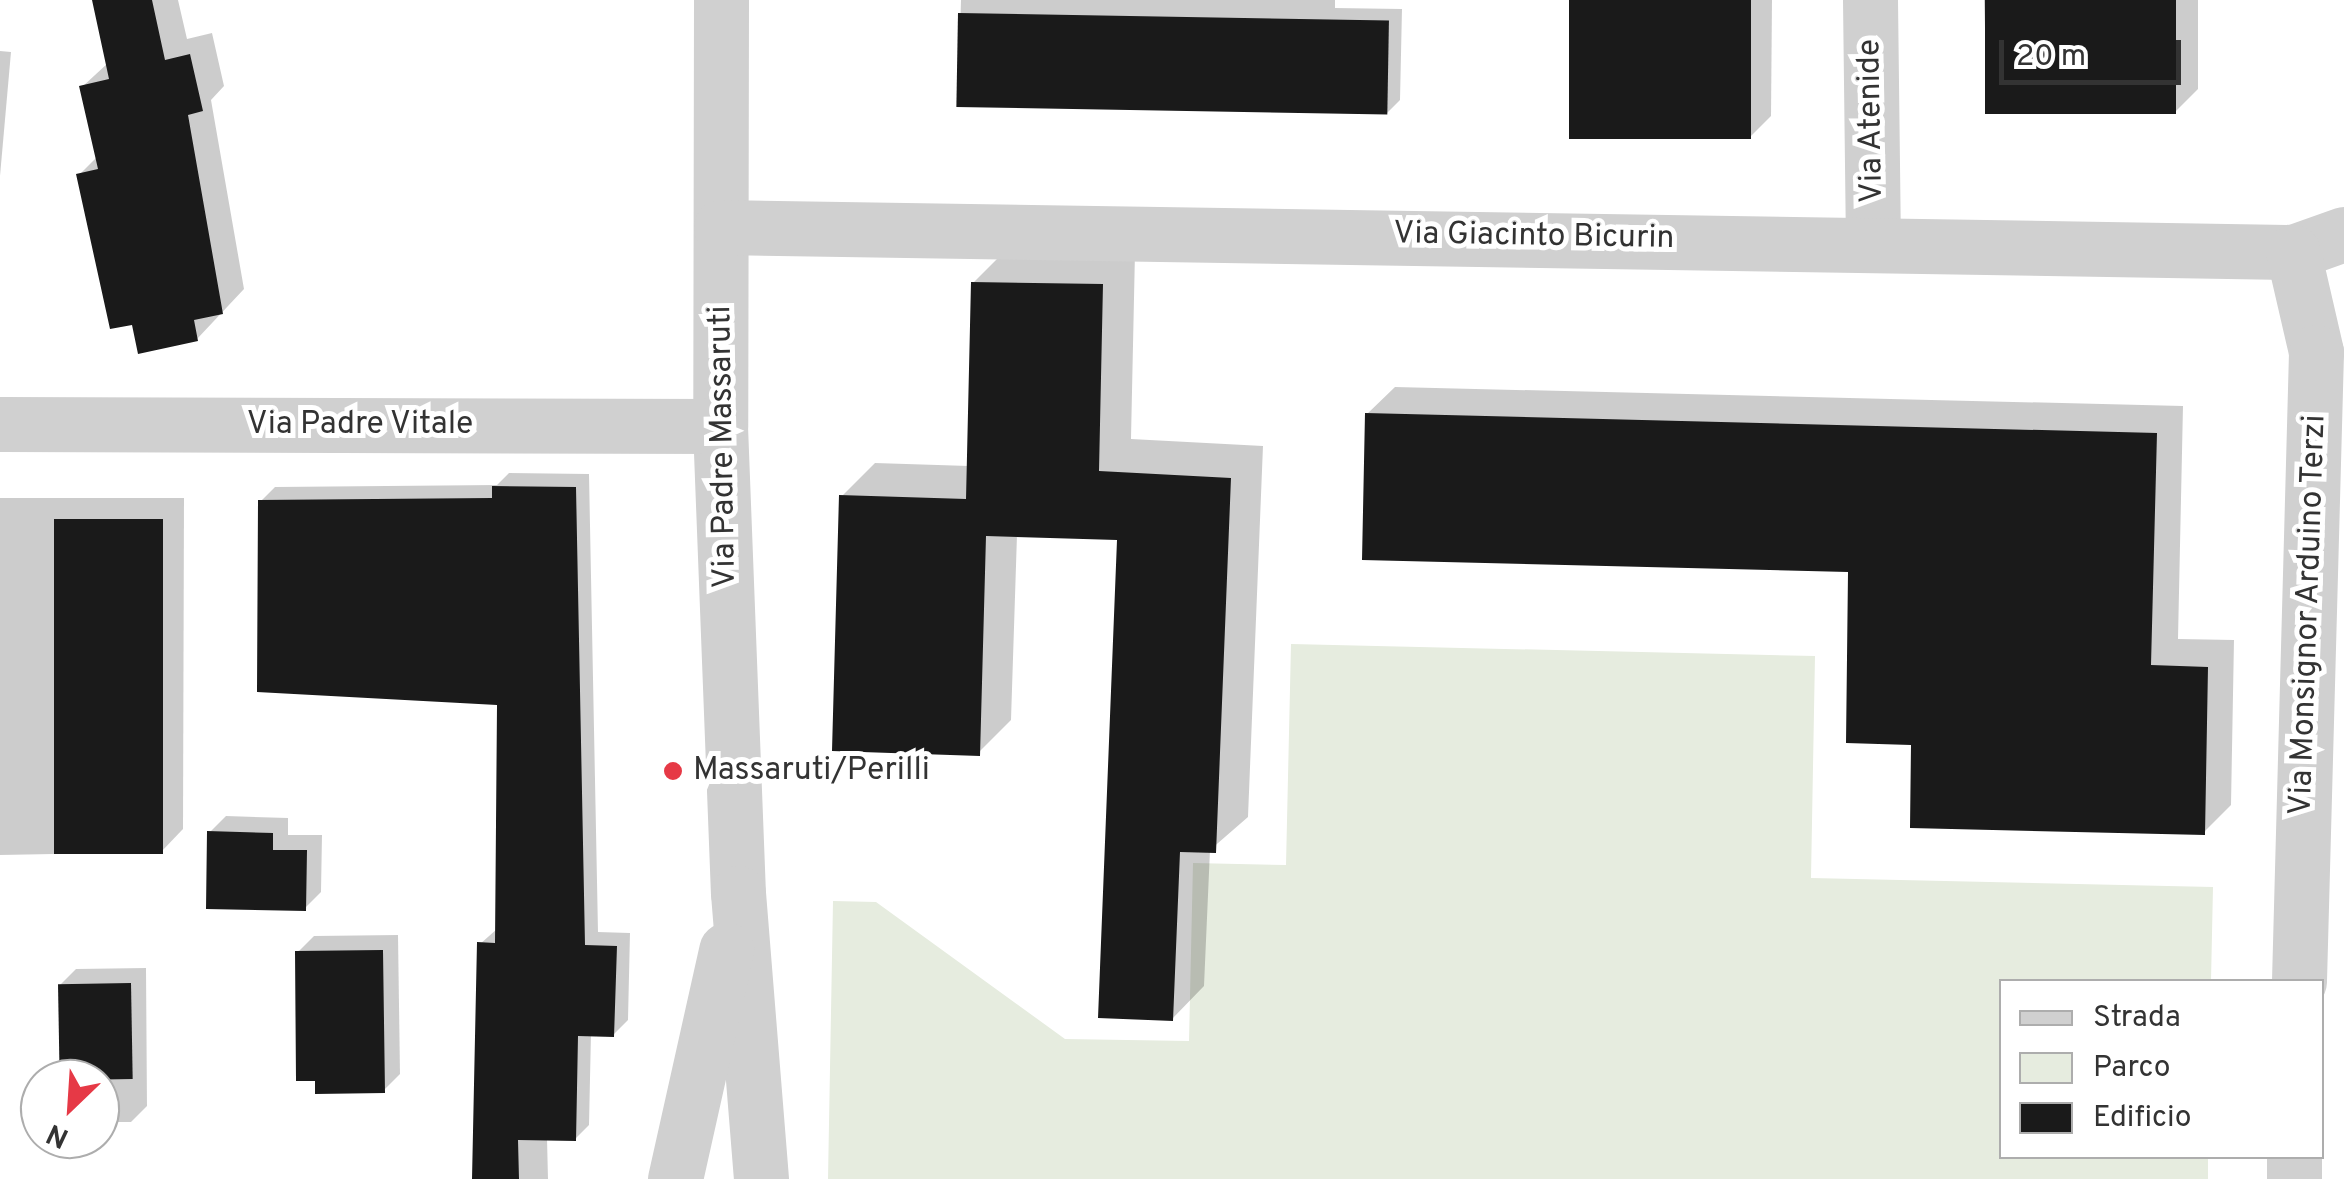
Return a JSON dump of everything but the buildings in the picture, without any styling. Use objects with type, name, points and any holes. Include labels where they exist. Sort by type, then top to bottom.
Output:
[{"type":"street","name":"Via Padre Massaruti","points":[[721,0],[720,426],[738,894],[761,1179]]},
{"type":"street","name":"Via Atenide","points":[[1870,0],[1873,242]]},
{"type":"street","name":"Via Giacinto Bicurin","points":[[721,227],[1873,242],[2293,252],[2344,234]]},
{"type":"street","name":"Via Monsignor Arduino Terzi","points":[[2293,252],[2316,352],[2299,979]]},
{"type":"street","name":"Via Padre Vitale","points":[[0,424],[720,426]]},
{"type":"street","name":"Via Padre Massaruti","points":[[675,1179],[738,894]]},
{"type":"green space","points":[[1291,644],[1815,656],[1811,878],[2213,887],[2211,979],[1999,979],[1999,1159],[2208,1159],[2208,1179],[828,1179],[833,901],[876,902],[1065,1039],[1189,1041],[1193,863],[1286,865]]},
{"type":"place","name":"Massaruti/Perilli","points":[[673,771]]}]
